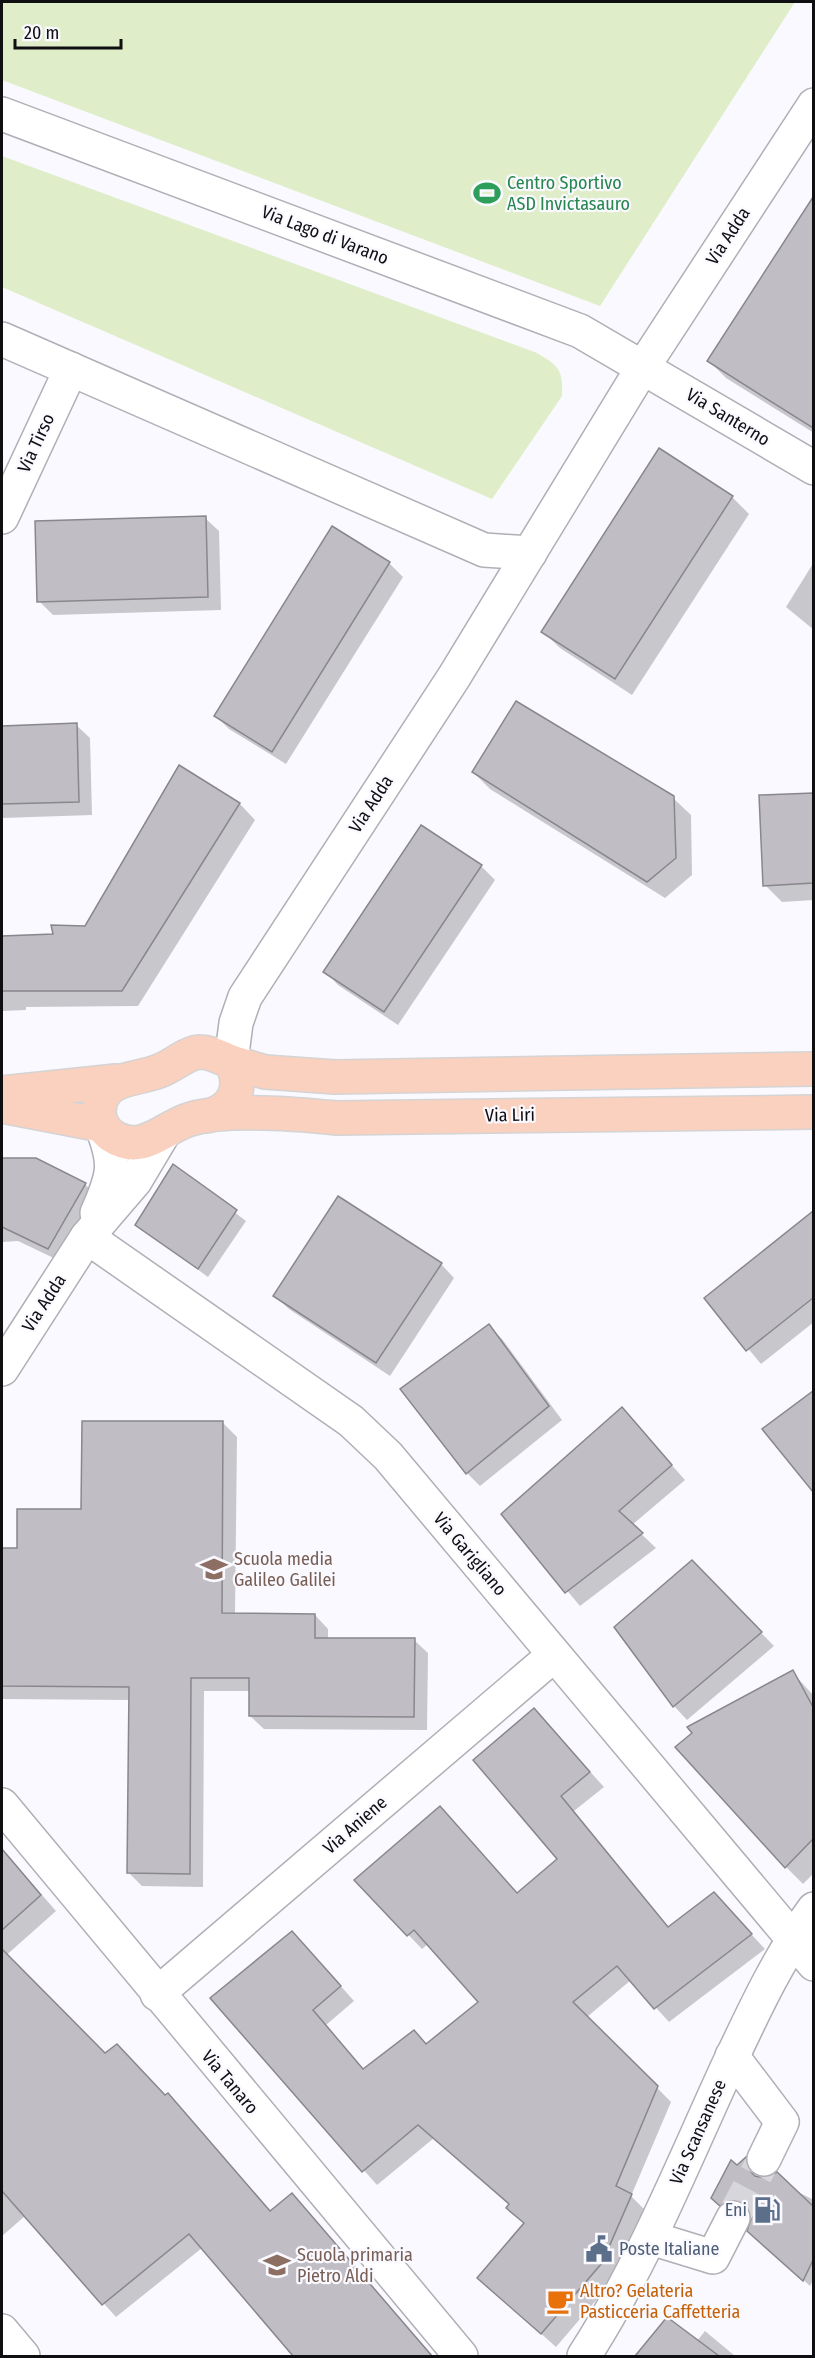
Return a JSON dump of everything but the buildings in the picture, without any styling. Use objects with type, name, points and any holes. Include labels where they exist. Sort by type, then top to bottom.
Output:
[{"type":"main road","points":[[2,1093],[116,1081],[156,1072],[198,1052],[208,1053],[265,1072],[335,1077],[813,1069]]},
{"type":"main road","name":"Via Liri","points":[[2,1106],[101,1125],[111,1135],[136,1143],[151,1141],[182,1122],[207,1116],[226,1108],[237,1091],[238,1081],[231,1062]]},
{"type":"main road","points":[[101,1125],[99,1112],[102,1097],[116,1081]]},
{"type":"main road","name":"Via Liri","points":[[207,1116],[282,1113],[337,1118],[813,1112]]},
{"type":"street","name":"Via Adda","points":[[231,1062],[236,1023],[245,997],[453,677],[643,367],[813,105]]},
{"type":"street","name":"Via Lago di Varano","points":[[2,114],[580,331],[643,367]]},
{"type":"street","points":[[2,339],[484,550],[530,553]]},
{"type":"street","name":"Via Santerno","points":[[643,367],[813,468]]},
{"type":"street","name":"Via Tirso","points":[[2,517],[71,369]]},
{"type":"street","name":"Via Adda","points":[[87,1237],[105,1197],[113,1164],[112,1151],[101,1125]]},
{"type":"street","name":"Via Adda","points":[[2,1370],[87,1237],[135,1181],[163,1134]]},
{"type":"street","name":"Via Garigliano","points":[[87,1237],[351,1421],[388,1456],[813,1964]]},
{"type":"street","name":"Via Aniene","points":[[157,1994],[554,1655]]},
{"type":"street","name":"Via Tanaro","points":[[2,1805],[157,1994],[461,2356]]},
{"type":"street","name":"Via Scansanese","points":[[584,2356],[651,2238],[732,2056],[792,1939],[813,1909]]},
{"type":"street","points":[[732,2056],[783,2122],[764,2159]]},
{"type":"street","points":[[651,2238],[713,2257],[733,2218]]},
{"type":"street","points":[[2,2331],[23,2356]]},
{"type":"green space","name":"Centro Sportivo ASD Invictasauro","points":[[2,2],[795,2],[600,306],[2,80]]},
{"type":"green space","points":[[2,156],[537,353],[555,365],[558,370],[562,380],[562,396],[492,499],[2,287]]},
{"type":"tunnel","points":[[733,2218],[764,2159]]},
{"type":"place","name":"Centro Sportivo ASD Invictasauro","points":[[487,193]]},
{"type":"place","name":"Scuola media Galileo Galilei","points":[[214,1569]]},
{"type":"place","name":"Eni","points":[[767,2210]]},
{"type":"place","name":"Poste Italiane","points":[[599,2249]]},
{"type":"place","name":"Scuola primaria Pietro Aldi","points":[[277,2265]]},
{"type":"place","name":"Altro? Gelateria Pasticceria Caffetteria","points":[[560,2301]]}]
